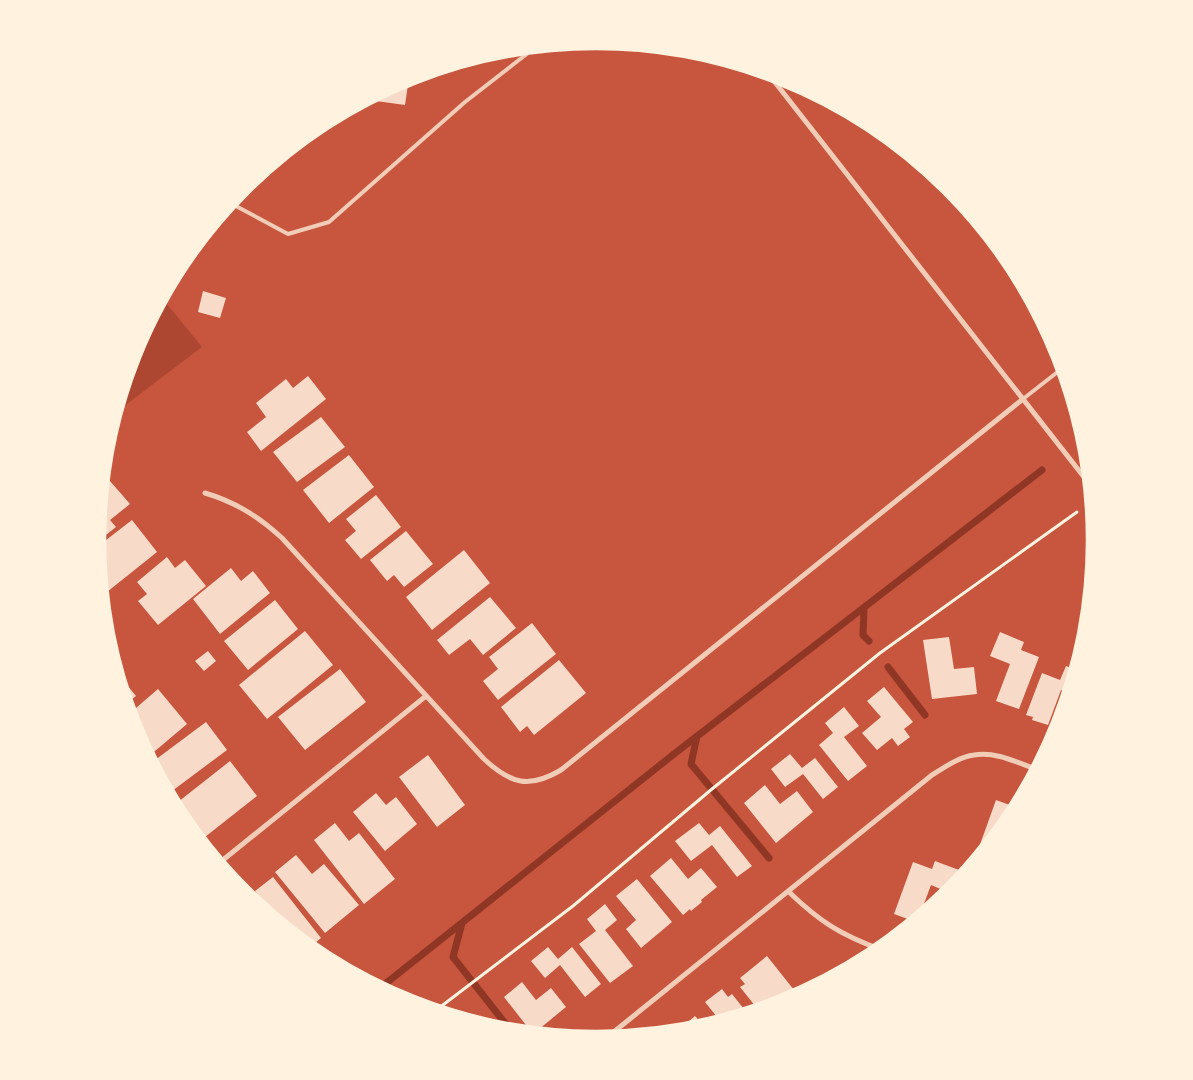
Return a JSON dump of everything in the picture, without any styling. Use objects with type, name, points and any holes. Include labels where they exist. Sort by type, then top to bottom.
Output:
[{"type":"street","points":[[776,83],[1084,477]]},
{"type":"street","points":[[205,493],[226,499],[246,509],[282,538],[489,763],[505,776],[519,782],[533,782],[561,770],[1023,399]]},
{"type":"street","points":[[223,860],[426,696]]},
{"type":"street","points":[[616,1030],[932,775],[952,763],[974,755],[997,755],[1032,768]]},
{"type":"street","points":[[789,892],[828,925],[851,938],[872,946]]},
{"type":"lane","points":[[236,206],[288,234],[329,222],[465,102],[527,54]]},
{"type":"lane","points":[[1023,399],[1058,372]]},
{"type":"path","points":[[442,1006],[573,906],[712,789],[880,653],[1076,512]]},
{"type":"shaded area","points":[[166,303],[202,347],[124,406],[143,352]]},
{"type":"building","points":[[408,87],[405,105],[376,101],[379,99]]},
{"type":"building","points":[[203,291],[226,298],[220,318],[198,312]]},
{"type":"building","points":[[308,376],[326,399],[261,451],[247,432],[266,417],[256,403],[286,379],[293,388]]},
{"type":"building","points":[[321,417],[345,447],[297,482],[273,452]]},
{"type":"building","points":[[349,455],[374,487],[329,523],[303,490]]},
{"type":"building","points":[[110,481],[130,504],[110,520],[116,527],[105,536],[106,508]]},
{"type":"building","points":[[376,495],[401,527],[361,559],[345,540],[356,531],[346,519]]},
{"type":"building","points":[[132,520],[157,552],[108,591],[105,541]]},
{"type":"building","points":[[406,531],[433,564],[404,587],[394,575],[387,581],[370,560]]},
{"type":"building","points":[[464,550],[490,583],[432,630],[406,597]]},
{"type":"building","points":[[167,557],[175,568],[185,560],[206,586],[158,625],[138,601],[147,594],[137,582]]},
{"type":"building","points":[[231,568],[241,581],[253,571],[270,593],[220,634],[193,599]]},
{"type":"building","points":[[490,597],[516,628],[483,655],[470,639],[449,655],[437,640]]},
{"type":"building","points":[[275,600],[298,629],[248,670],[224,641]]},
{"type":"building","points":[[532,623],[556,654],[498,700],[483,681],[498,669],[489,657]]},
{"type":"building","points":[[305,631],[333,665],[267,719],[239,685]]},
{"type":"building","points":[[1000,632],[1024,642],[1021,650],[1039,657],[1019,709],[996,701],[1010,664],[990,656]]},
{"type":"building","points":[[949,637],[954,669],[974,667],[977,694],[932,699],[923,640]]},
{"type":"building","points":[[208,651],[216,661],[204,671],[195,661]]},
{"type":"building","points":[[559,660],[586,693],[534,735],[527,726],[520,732],[501,707]]},
{"type":"building","points":[[1066,666],[1071,668],[1064,691],[1061,690],[1048,725],[1032,720],[1033,717],[1026,715],[1042,673],[1060,680]]},
{"type":"building","points":[[340,669],[366,702],[305,750],[278,717]]},
{"type":"building","points":[[127,686],[136,696],[132,700]]},
{"type":"building","points":[[884,687],[913,722],[904,729],[910,737],[898,746],[892,738],[877,750],[862,733],[881,717],[867,701]]},
{"type":"building","points":[[158,689],[187,724],[154,752],[135,709]]},
{"type":"building","points":[[844,707],[859,726],[844,737],[867,766],[848,781],[819,745],[833,733],[825,723]]},
{"type":"building","points":[[206,722],[227,750],[173,790],[157,759]]},
{"type":"building","points":[[790,754],[802,768],[815,758],[838,787],[823,799],[803,774],[785,787],[771,769]]},
{"type":"building","points":[[428,755],[465,805],[437,827],[399,777]]},
{"type":"building","points":[[230,761],[257,796],[205,837],[180,800]]},
{"type":"building","points":[[765,785],[780,804],[797,791],[813,812],[776,843],[744,803]]},
{"type":"building","points":[[376,793],[386,805],[396,797],[417,824],[385,851],[353,812]]},
{"type":"building","points":[[996,800],[1010,805],[1005,813],[979,848]]},
{"type":"building","points":[[335,823],[349,841],[359,833],[395,879],[364,904],[314,840]]},
{"type":"building","points":[[699,823],[709,835],[720,826],[752,866],[737,877],[712,845],[691,861],[675,841]]},
{"type":"building","points":[[296,855],[312,874],[324,864],[359,905],[325,933],[275,872]]},
{"type":"building","points":[[671,858],[688,879],[701,868],[717,887],[701,900],[702,902],[683,915],[650,876]]},
{"type":"building","points":[[935,861],[959,870],[941,889],[931,885],[923,906],[908,919],[894,914],[913,862],[932,869]]},
{"type":"building","points":[[273,877],[321,938],[316,942],[297,930],[255,891]]},
{"type":"building","points":[[637,879],[672,922],[641,948],[626,929],[636,920],[616,896]]},
{"type":"building","points":[[605,904],[617,920],[605,930],[633,966],[610,983],[579,944],[596,931],[587,919]]},
{"type":"building","points":[[548,947],[558,959],[572,947],[601,984],[585,997],[560,965],[545,978],[531,961]]},
{"type":"building","points":[[767,956],[794,990],[754,1005],[740,987],[745,984],[740,978]]},
{"type":"building","points":[[522,982],[536,1000],[551,988],[566,1007],[541,1028],[532,1027],[527,1026],[504,997]]},
{"type":"building","points":[[722,989],[728,997],[732,994],[744,1008],[717,1017],[705,1002]]},
{"type":"building","points":[[695,1016],[699,1020],[692,1022],[687,1023]]},
{"type":"waterway","points":[[385,984],[674,754],[1042,470]]},
{"type":"waterway","points":[[864,608],[863,635],[869,641]]},
{"type":"waterway","points":[[888,667],[925,715]]},
{"type":"waterway","points":[[697,736],[691,764],[769,858]]},
{"type":"waterway","points":[[462,923],[453,957],[505,1023]]}]
